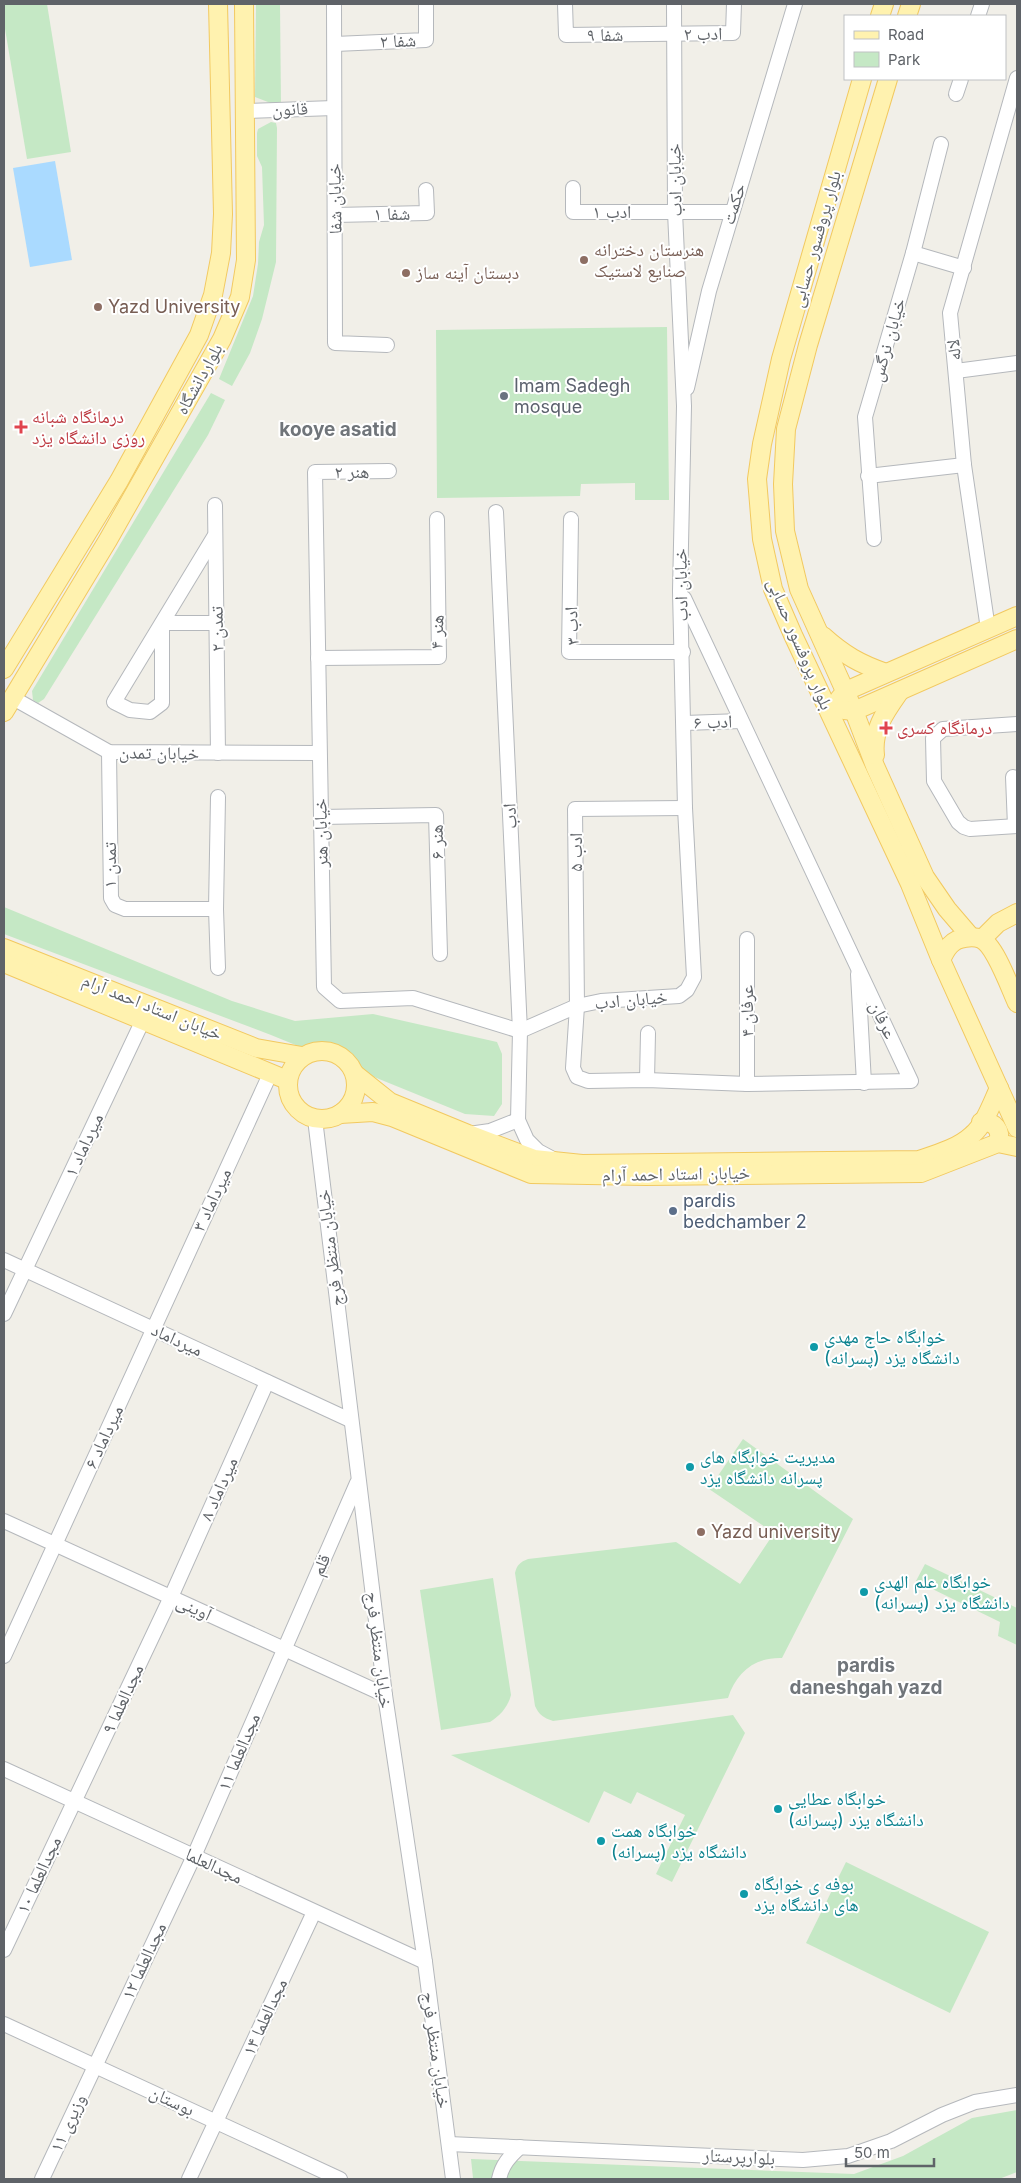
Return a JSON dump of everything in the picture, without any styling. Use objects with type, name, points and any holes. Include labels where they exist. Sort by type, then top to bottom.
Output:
[{"type":"main road","name":"بلواردانشگاه","points":[[4,669],[119,481],[199,334],[214,295],[221,253],[223,214],[218,4]]},
{"type":"main road","name":"بلواردانشگاه","points":[[8,705],[108,540],[213,356],[240,298],[246,260],[244,4]]},
{"type":"main road","name":"بلوار پروفسور حسابی","points":[[862,80],[781,358],[762,444],[757,479],[762,539],[773,589],[910,884],[941,960],[1017,1128]]},
{"type":"main road","name":"بلوار پروفسور حسابی","points":[[888,80],[808,345],[786,429],[783,484],[784,531],[799,589],[846,691],[875,766],[926,877],[947,909],[977,938],[990,946],[1017,1003]]},
{"type":"main road","points":[[88,530],[108,540]]},
{"type":"main road","points":[[828,710],[846,691],[1017,616]]},
{"type":"main road","points":[[817,630],[842,653],[863,665],[886,673]]},
{"type":"main road","points":[[828,710],[854,711],[1017,639]]},
{"type":"main road","points":[[875,766],[874,746],[876,731],[882,716],[901,689]]},
{"type":"main road","points":[[941,960],[945,950],[952,943],[961,938],[977,938],[998,923],[1017,913]]},
{"type":"main road","name":"خیابان استاد احمد آرام","points":[[4,961],[288,1080]]},
{"type":"main road","name":"خیابان استاد احمد آرام","points":[[4,961],[256,1048],[302,1056]]},
{"type":"main road","points":[[317,1050],[333,1052],[347,1060],[355,1074],[356,1093],[350,1105],[340,1114],[328,1119],[314,1119],[303,1114],[293,1104],[288,1093],[288,1080],[292,1067],[302,1056],[317,1050]]},
{"type":"main road","name":"خیابان استاد احمد آرام","points":[[355,1074],[390,1102],[534,1159],[558,1162],[920,1160],[946,1150],[972,1135],[999,1088]]},
{"type":"main road","name":"خیابان استاد احمد آرام","points":[[340,1114],[373,1112],[392,1117],[531,1174],[646,1176],[921,1172],[998,1143]]},
{"type":"main road","points":[[981,1122],[994,1124],[999,1130],[998,1143],[1017,1147]]},
{"type":"street","name":"خیابان شفا","points":[[334,4],[335,343],[386,345]]},
{"type":"street","name":"شفا ۲","points":[[335,44],[426,40],[426,4]]},
{"type":"street","name":"شفا ۹","points":[[565,4],[566,35],[674,35]]},
{"type":"street","name":"خیابان ادب","points":[[520,1031],[577,1006],[601,1001],[679,996],[687,990],[694,977],[685,808],[683,652],[680,591],[684,406],[675,212],[674,4]]},
{"type":"street","name":"ادب ۲","points":[[674,35],[733,34],[734,4]]},
{"type":"street","name":"حکمت","points":[[684,406],[709,291],[795,4]]},
{"type":"street","name":"لاله","points":[[988,629],[964,465],[950,313],[1013,109],[1017,78]]},
{"type":"street","points":[[956,94],[961,80]]},
{"type":"street","name":"قانون","points":[[246,111],[334,108]]},
{"type":"street","name":"خیابان نرگس","points":[[874,539],[865,417],[913,253],[941,144]]},
{"type":"street","name":"ادب ۱","points":[[573,188],[573,212],[675,212]]},
{"type":"street","name":"شفا ۱","points":[[335,215],[427,213],[426,190]]},
{"type":"street","points":[[675,212],[732,212]]},
{"type":"street","points":[[913,253],[964,268]]},
{"type":"street","points":[[956,371],[1017,363]]},
{"type":"street","points":[[868,476],[964,465]]},
{"type":"street","name":"هنر ۲","points":[[315,472],[389,471]]},
{"type":"street","name":"خیابان هنر","points":[[315,472],[324,987],[340,1001],[413,998],[520,1031]]},
{"type":"street","name":"تمدن ۲","points":[[215,505],[218,753]]},
{"type":"street","name":"ادب","points":[[496,512],[520,1031],[518,1120]]},
{"type":"street","name":"هنر ۴","points":[[318,658],[439,657],[437,519]]},
{"type":"street","name":"ادب ۳","points":[[571,519],[569,652],[683,652]]},
{"type":"street","points":[[162,623],[162,703],[150,712],[130,710],[114,702],[214,537]]},
{"type":"street","name":"عرفان","points":[[577,1006],[573,1068],[577,1077],[588,1081],[647,1080],[748,1084],[911,1081],[680,591]]},
{"type":"street","points":[[162,623],[217,624]]},
{"type":"street","name":"خیابان تمدن","points":[[8,705],[109,752],[320,753]]},
{"type":"street","name":"ادب ۶","points":[[684,723],[742,721]]},
{"type":"street","points":[[1013,777],[1016,826],[970,829],[964,827],[958,822],[934,782],[933,738],[943,729],[1017,724]]},
{"type":"street","name":"تمدن ۱","points":[[109,752],[111,898],[115,905],[125,909],[216,909]]},
{"type":"street","points":[[218,796],[216,909],[218,968]]},
{"type":"street","name":"ادب ۵","points":[[577,1006],[575,809],[685,808]]},
{"type":"street","name":"هنر ۶","points":[[321,817],[436,815],[440,954]]},
{"type":"street","name":"عرفان ۴","points":[[747,939],[748,1084]]},
{"type":"street","points":[[858,966],[864,1083]]},
{"type":"street","name":"میرداماد ۱","points":[[4,1314],[143,1020]]},
{"type":"street","points":[[647,1080],[648,1033]]},
{"type":"street","name":"میرداماد ۳","points":[[153,1329],[271,1072]]},
{"type":"street","name":"خیابان منتظر فرج","points":[[314,1119],[384,1695],[424,1962],[453,2179]]},
{"type":"street","points":[[468,1134],[490,1131],[518,1120],[527,1140],[538,1151],[558,1162]]},
{"type":"street","name":"میرداماد","points":[[4,1260],[350,1420]]},
{"type":"street","name":"میرداماد ۶","points":[[4,1656],[153,1329]]},
{"type":"street","name":"میرداماد ۸","points":[[171,1597],[267,1382]]},
{"type":"street","name":"قلم","points":[[284,1649],[358,1482]]},
{"type":"street","name":"آوینی","points":[[4,1521],[384,1695]]},
{"type":"street","name":"مجدالعلما ۹","points":[[74,1801],[171,1597]]},
{"type":"street","name":"مجدالعلما ۱۱","points":[[194,1856],[284,1649]]},
{"type":"street","name":"مجدالعلما","points":[[4,1769],[424,1962]]},
{"type":"street","name":"مجدالعلما ۱۰","points":[[4,1950],[74,1801]]},
{"type":"street","name":"مجدالعلما ۱۲","points":[[95,2066],[194,1856]]},
{"type":"street","name":"مجدالعلما ۱۴","points":[[189,2179],[314,1912]]},
{"type":"street","name":"بوستان","points":[[4,2024],[339,2179]]},
{"type":"street","name":"وزیری ۱۱","points":[[42,2179],[95,2066]]},
{"type":"street","name":"بلوارپرستار","points":[[449,2144],[803,2160],[848,2156],[891,2141],[942,2115],[975,2102],[1017,2095]]},
{"type":"street","points":[[499,2179],[501,2170],[509,2157],[520,2147]]},
{"type":"green space","points":[[4,4],[47,4],[71,152],[27,159],[4,23]]},
{"type":"green space","points":[[256,4],[280,4],[281,107],[255,97]]},
{"type":"green space","points":[[271,122],[276,123],[277,128],[276,262],[262,319],[250,353],[232,386],[219,379],[253,296],[259,242],[264,225],[262,167],[257,156],[257,133],[258,129]]},
{"type":"green space","points":[[667,327],[669,500],[635,500],[635,483],[581,484],[580,496],[437,498],[436,330]]},
{"type":"green space","points":[[211,393],[225,400],[208,435],[44,699],[38,703],[33,700],[32,691]]},
{"type":"green space","points":[[4,907],[232,1001],[295,1021],[373,1014],[497,1042],[502,1054],[502,1104],[494,1116],[465,1114],[271,1035],[4,934]]},
{"type":"green space","points":[[743,1439],[853,1519],[782,1658],[763,1660],[748,1668],[736,1681],[728,1698],[553,1721],[542,1716],[535,1706],[515,1573],[518,1566],[528,1559],[676,1542],[740,1584],[774,1533],[709,1489]]},
{"type":"green space","points":[[925,1564],[1017,1608],[1017,1645],[998,1636],[1000,1622],[916,1581]]},
{"type":"green space","points":[[493,1578],[511,1695],[510,1699],[503,1711],[490,1722],[441,1730],[420,1590]]},
{"type":"green space","points":[[733,1715],[745,1733],[672,1882],[656,1874],[685,1815],[637,1792],[631,1804],[604,1791],[589,1823],[451,1755]]},
{"type":"green space","points":[[846,1862],[989,1932],[950,2013],[806,1943]]},
{"type":"green space","points":[[1017,2110],[1017,2172],[999,2179],[473,2178],[471,2159],[854,2174],[903,2156],[972,2118]]},
{"type":"water","points":[[55,161],[72,260],[30,267],[13,168]]},
{"type":"place","name":"هنرستان دخترانه صنایع لاستیک","points":[[584,260]]},
{"type":"place","name":"دبستان آینه ساز","points":[[406,273]]},
{"type":"place","name":"Yazd University","points":[[98,307]]},
{"type":"place","name":"Imam Sadegh mosque","points":[[504,396]]},
{"type":"place","name":"درمانگاه شبانه روزی دانشگاه یزد","points":[[21,427]]},
{"type":"place","name":"درمانگاه کسری","points":[[886,728]]},
{"type":"place","name":"pardis bedchamber 2","points":[[673,1211]]},
{"type":"place","name":"خوابگاه حاج مهدی (پسرانه) دانشگاه یزد","points":[[814,1347]]},
{"type":"place","name":"مدیریت خوابگاه های پسرانه دانشگاه یزد","points":[[690,1467]]},
{"type":"place","name":"Yazd university","points":[[701,1532]]},
{"type":"place","name":"خوابگاه علم الهدی (پسرانه) دانشگاه یزد","points":[[864,1592]]},
{"type":"place","name":"خوابگاه عطایی (پسرانه) دانشگاه یزد","points":[[778,1809]]},
{"type":"place","name":"خوابگاه همت (پسرانه) دانشگاه یزد","points":[[601,1841]]},
{"type":"place","name":"بوفه ی خوابگاه های دانشگاه یزد","points":[[744,1894]]},
{"type":"district","name":"kooye asatid","points":[[338,429]]},
{"type":"district","name":"pardis daneshgah yazd","points":[[866,1676]]}]
